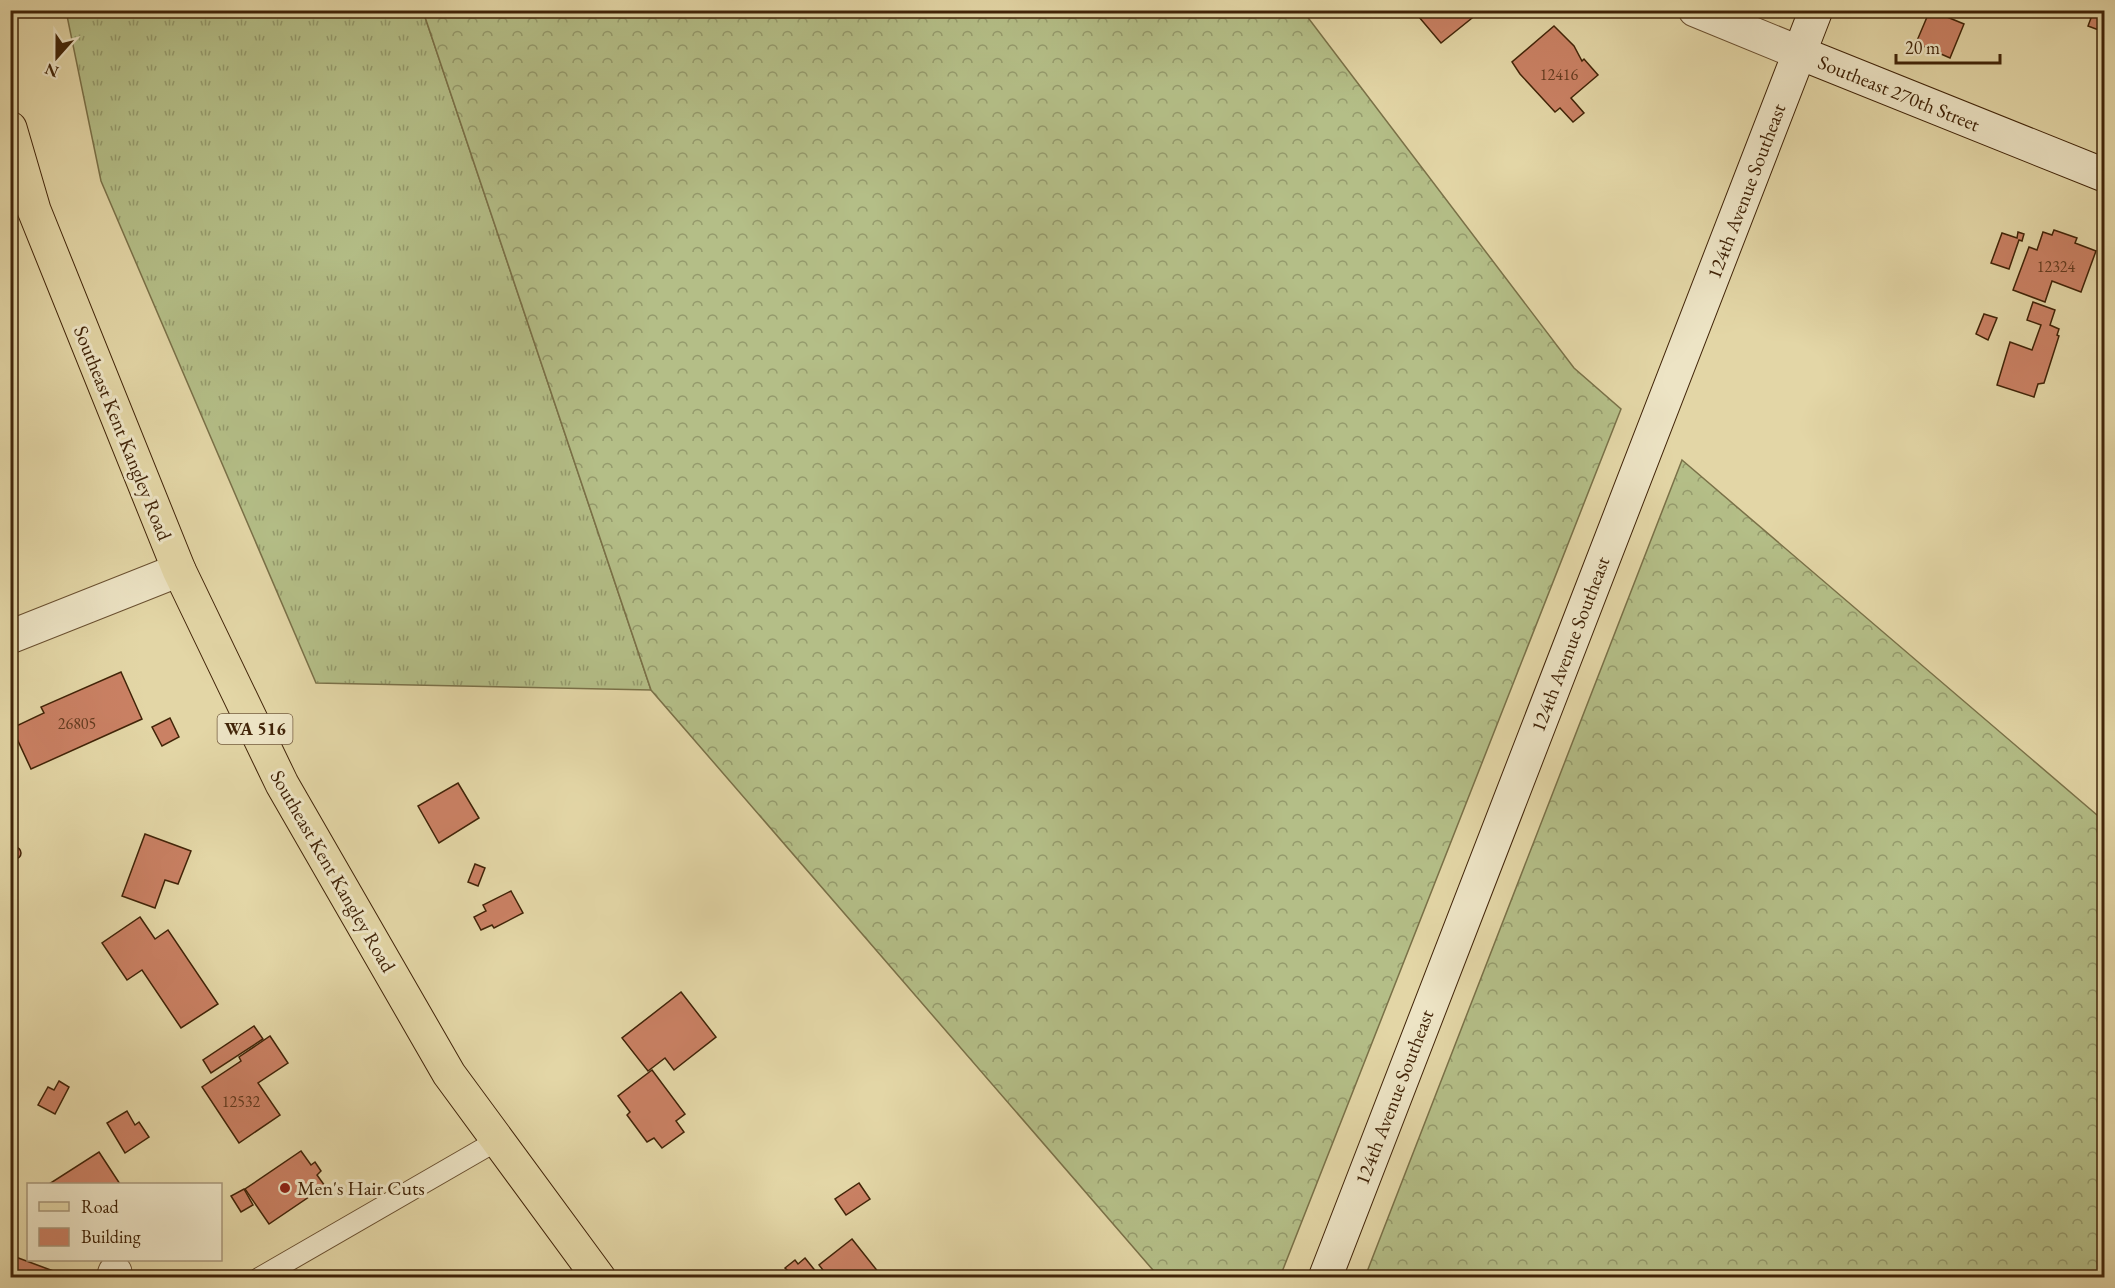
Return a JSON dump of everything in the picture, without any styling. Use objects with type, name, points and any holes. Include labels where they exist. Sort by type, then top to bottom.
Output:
[{"type":"main road","name":"Southeast Kent Kangley Road","points":[[10,128],[34,210],[179,570],[282,784],[449,1074],[599,1278]]},
{"type":"street","name":"Southeast 270th Street","points":[[1695,10],[2104,175]]},
{"type":"street","name":"124th Avenue Southeast","points":[[1324,1278],[1816,10]]},
{"type":"street","points":[[10,637],[179,570]]},
{"type":"lane","points":[[260,1278],[498,1140]]},
{"type":"green space","points":[[66,11],[423,11],[651,690],[316,683],[101,181]]},
{"type":"green space","points":[[423,11],[1303,11],[1574,368],[1621,409],[1280,1277],[1159,1277],[651,690]]},
{"type":"green space","points":[[1682,460],[2104,821],[2104,1277],[1365,1277]]},
{"type":"building","points":[[1413,10],[1482,10],[1441,43]]},
{"type":"building","points":[[1930,10],[1964,24],[1950,58],[1916,43]]},
{"type":"building","points":[[2070,10],[2104,10],[2104,32],[2088,26],[2091,18]]},
{"type":"building","points":[[1554,26],[1574,46],[1582,61],[1584,59],[1598,75],[1571,98],[1584,113],[1573,122],[1560,108],[1555,112],[1512,62]]},
{"type":"building","points":[[2054,230],[2077,238],[2075,243],[2096,251],[2081,292],[2052,281],[2045,302],[2013,290],[2029,247],[2037,250],[2043,232],[2052,235]]},
{"type":"building","points":[[2018,232],[2024,234],[2022,241],[2019,240],[2009,269],[1991,263],[2002,233],[2017,238]]},
{"type":"building","points":[[2033,302],[2055,310],[2050,325],[2059,329],[2057,335],[2059,336],[2044,383],[2038,384],[2034,397],[1997,385],[2010,342],[2032,350],[2041,325],[2027,320]]},
{"type":"building","points":[[1984,314],[1997,318],[1988,340],[1976,334]]},
{"type":"building","points":[[121,672],[142,719],[31,769],[12,728],[44,713],[41,707]]},
{"type":"building","points":[[170,718],[179,737],[162,746],[152,727]]},
{"type":"building","points":[[458,783],[479,818],[439,843],[418,806]]},
{"type":"building","points":[[145,834],[191,851],[178,884],[165,880],[155,908],[122,896]]},
{"type":"building","points":[[17,847],[21,853],[17,859],[13,859],[9,851]]},
{"type":"building","points":[[475,864],[485,868],[478,886],[468,882]]},
{"type":"building","points":[[511,891],[523,913],[494,928],[492,925],[481,930],[474,917],[486,911],[483,905]]},
{"type":"building","points":[[140,917],[155,939],[168,930],[218,1004],[181,1028],[142,970],[127,980],[102,943]]},
{"type":"building","points":[[681,992],[716,1037],[674,1070],[665,1058],[648,1071],[622,1038]]},
{"type":"building","points":[[254,1026],[263,1039],[211,1073],[203,1060]]},
{"type":"building","points":[[270,1036],[288,1063],[258,1083],[280,1115],[239,1143],[202,1087],[241,1061],[239,1057]]},
{"type":"building","points":[[652,1070],[685,1114],[676,1121],[684,1132],[662,1148],[654,1138],[647,1142],[627,1115],[630,1112],[618,1096]]},
{"type":"building","points":[[59,1081],[69,1087],[55,1114],[38,1105],[48,1087],[54,1090]]},
{"type":"building","points":[[127,1111],[135,1125],[139,1122],[149,1137],[125,1153],[107,1123]]},
{"type":"building","name":"Men's Hair Cuts","points":[[301,1151],[311,1165],[315,1162],[321,1171],[317,1175],[325,1186],[269,1224],[245,1189]]},
{"type":"building","points":[[99,1152],[119,1183],[51,1183]]},
{"type":"building","points":[[859,1183],[870,1199],[846,1215],[835,1199]]},
{"type":"building","points":[[244,1189],[253,1205],[241,1212],[231,1196]]},
{"type":"building","points":[[852,1239],[883,1278],[829,1278],[819,1265]]},
{"type":"building","points":[[13,1256],[56,1272],[54,1278],[10,1278]]},
{"type":"building","points":[[805,1258],[821,1278],[781,1278],[788,1271],[785,1268],[795,1260],[798,1264]]},
{"type":"place","name":"Men's Hair Cuts","points":[[285,1188]]}]
